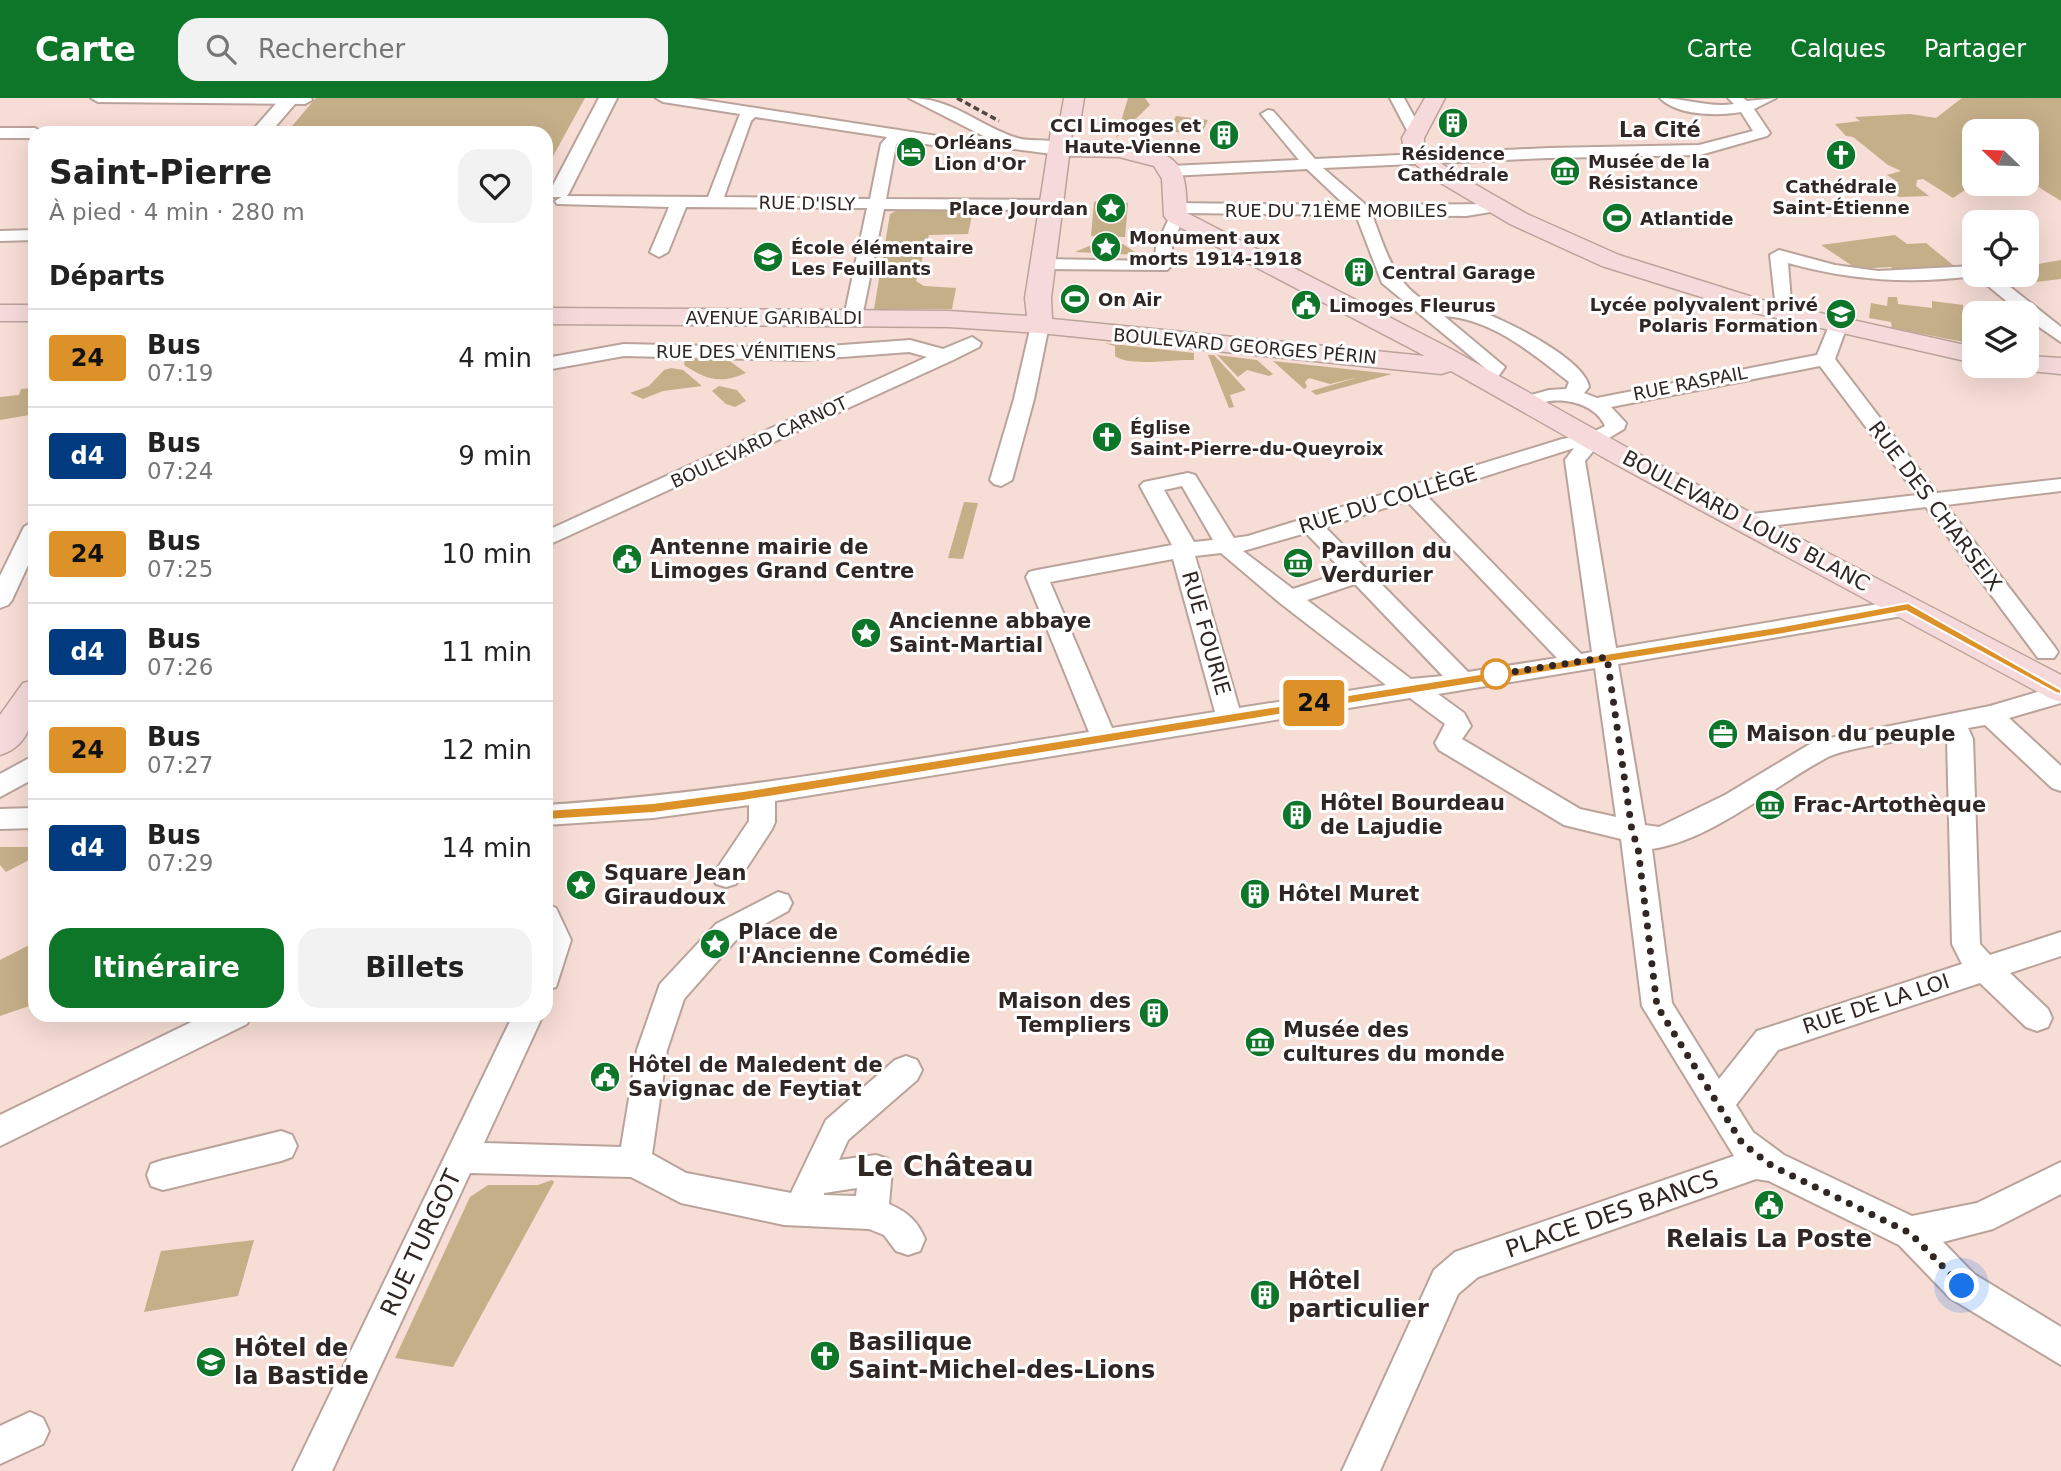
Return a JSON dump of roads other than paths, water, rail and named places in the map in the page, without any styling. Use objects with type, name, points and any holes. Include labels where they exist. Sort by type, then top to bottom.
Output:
[{"type":"main road","points":[[1060,98],[1055,124],[1061,140]]},
{"type":"main road","points":[[972,343],[1040,325],[1038,298],[1050,205],[1061,140],[1070,123],[1074,98]]},
{"type":"main road","points":[[1434,98],[1419,129],[1423,156],[1497,207],[1575,247],[1773,317],[1962,353]]},
{"type":"main road","points":[[1061,140],[1160,160],[1171,171],[1175,212],[1210,234],[1442,355],[1485,381]]},
{"type":"main road","points":[[972,343],[1038,298]]},
{"type":"main road","points":[[1727,300],[1837,330]]},
{"type":"main road","points":[[0,313],[28,313]]},
{"type":"main road","name":"AVENUE GARIBALDI","points":[[553,316],[853,317],[1002,322]]},
{"type":"main road","name":"BOULEVARD GEORGES PÉRIN","points":[[1002,322],[1410,362],[1444,367],[1485,381]]},
{"type":"main road","points":[[1392,331],[1405,347],[1410,362]]},
{"type":"main road","points":[[2039,358],[2061,359]]},
{"type":"main road","points":[[2039,365],[2061,366]]},
{"type":"main road","name":"BOULEVARD LOUIS BLANC","points":[[1485,381],[1524,403],[1582,444],[1744,522],[1908,607],[2046,664],[2061,692]]},
{"type":"main road","points":[[0,742],[28,702]]},
{"type":"street","points":[[99,98],[298,99]]},
{"type":"street","points":[[553,196],[592,98]]},
{"type":"street","points":[[553,197],[608,98]]},
{"type":"street","points":[[663,98],[957,144],[1014,144],[1061,140]]},
{"type":"street","points":[[918,98],[1014,144]]},
{"type":"street","points":[[1397,98],[1419,129]]},
{"type":"street","points":[[1667,98],[1702,109],[1747,109],[1769,98]]},
{"type":"street","points":[[1171,171],[1423,156],[1700,150],[1759,135],[1762,130],[1735,98]]},
{"type":"street","points":[[268,126],[298,99]]},
{"type":"street","points":[[281,126],[298,99]]},
{"type":"street","points":[[715,201],[744,119],[753,111]]},
{"type":"street","points":[[1268,114],[1314,164],[1324,180],[1362,210],[1388,279],[1495,367],[1485,381]]},
{"type":"street","points":[[0,133],[28,133]]},
{"type":"street","points":[[853,317],[889,144],[897,135]]},
{"type":"street","name":"RUE D'ISLY","points":[[553,199],[1050,205]]},
{"type":"street","points":[[659,252],[680,201]]},
{"type":"street","name":"RUE DU 71ÈME MOBILES","points":[[1175,212],[1466,211],[1497,207]]},
{"type":"street","points":[[1043,264],[1155,267],[1164,264],[1164,246],[1175,212]]},
{"type":"street","points":[[1164,246],[1187,235],[1210,234]]},
{"type":"street","points":[[0,236],[28,235]]},
{"type":"street","points":[[1783,314],[1779,255],[1834,270],[1878,276],[1962,272]]},
{"type":"street","points":[[1999,287],[2061,335]]},
{"type":"street","points":[[1425,310],[1466,313],[1517,333],[1578,380],[1579,387],[1573,394]]},
{"type":"street","points":[[1001,480],[1024,399],[1040,325]]},
{"type":"street","points":[[1825,359],[1837,330]]},
{"type":"street","name":"BOULEVARD CARNOT","points":[[553,536],[972,343]]},
{"type":"street","name":"RUE DES VÉNITIENS","points":[[553,363],[624,350],[802,354],[910,345],[946,356]]},
{"type":"street","name":"RUE RASPAIL","points":[[1594,404],[1787,364],[1825,359]]},
{"type":"street","name":"RUE DES CHARSEIX","points":[[1825,359],[1931,500],[2046,664]]},
{"type":"street","points":[[1524,403],[1544,394],[1573,394],[1594,404],[1616,423],[1614,429],[1582,444],[1607,657],[1632,831],[1638,848],[1657,1006],[1742,1143],[1772,1166],[1910,1233],[1962,1286],[2061,1347]]},
{"type":"street","name":"RUE DU COLLÈGE","points":[[1102,736],[1037,577],[1182,550],[1250,543],[1550,450],[1582,444]]},
{"type":"street","name":"RUE FOURIE","points":[[1227,546],[1188,479],[1151,485],[1184,543],[1182,550],[1229,716]]},
{"type":"street","points":[[1744,522],[2061,485]]},
{"type":"street","points":[[1413,494],[1576,662]]},
{"type":"street","points":[[1311,525],[1461,679]]},
{"type":"street","points":[[0,600],[28,542]]},
{"type":"street","points":[[1227,546],[1288,598],[1455,719],[1458,726],[1450,735],[1448,743],[1573,818],[1632,831],[1651,839],[1664,838],[1734,803],[1824,748],[1990,715],[2061,692]]},
{"type":"street","points":[[1288,598],[1360,574]]},
{"type":"street","points":[[553,815],[653,808],[762,793],[1908,607]]},
{"type":"street","points":[[1990,715],[2061,782]]},
{"type":"street","points":[[1952,722],[1960,739],[1966,944],[1972,956],[1984,969],[2037,1018]]},
{"type":"street","points":[[0,787],[28,769]]},
{"type":"street","points":[[726,876],[762,822],[762,793]]},
{"type":"street","points":[[0,819],[28,818]]},
{"type":"street","points":[[635,1162],[652,1050],[671,993],[726,932],[778,903]]},
{"type":"street","points":[[553,931],[557,940],[553,954]]},
{"type":"street","name":"RUE DE LA LOI","points":[[1717,1101],[1732,1090],[1759,1047],[1768,1040],[2061,944]]},
{"type":"street","points":[[0,1131],[186,1029],[211,1022]]},
{"type":"street","name":"RUE TURGOT","points":[[312,1471],[525,1022]]},
{"type":"street","points":[[793,1210],[837,1130],[906,1070]]},
{"type":"street","points":[[163,1175],[281,1146]]},
{"type":"street","points":[[461,1158],[635,1162],[681,1187],[793,1210],[871,1213],[896,1224],[908,1239]]},
{"type":"street","name":"PLACE DES BANCS","points":[[1361,1471],[1446,1282],[1467,1264],[1756,1164],[1772,1166]]},
{"type":"street","points":[[812,1179],[876,1170],[871,1213]]},
{"type":"street","points":[[1910,1233],[1981,1218],[2061,1177]]},
{"type":"railway","points":[[957,98],[999,121]]},
{"type":"place","name":"Résidence Cathédrale","points":[[1453,123]]},
{"type":"place","name":"CCI Limoges et Haute-Vienne","points":[[1224,135]]},
{"type":"place","name":"Orléans Lion d'Or","points":[[911,152]]},
{"type":"place","name":"Cathédrale Saint-Étienne","points":[[1841,155]]},
{"type":"place","name":"Musée de la Résistance","points":[[1565,171]]},
{"type":"place","name":"Place Jourdan","points":[[1111,208]]},
{"type":"place","name":"Atlantide","points":[[1617,218]]},
{"type":"place","name":"Monument aux morts 1914-1918","points":[[1106,247]]},
{"type":"place","name":"École élémentaire Les Feuillants","points":[[768,257]]},
{"type":"place","name":"Central Garage","points":[[1359,272]]},
{"type":"place","name":"On Air","points":[[1075,299]]},
{"type":"place","name":"Limoges Fleurus","points":[[1306,305]]},
{"type":"place","name":"Lycée polyvalent privé Polaris Formation","points":[[1841,314]]},
{"type":"place","name":"Église Saint-Pierre-du-Queyroix","points":[[1107,437]]},
{"type":"place","name":"Antenne mairie de Limoges Grand Centre","points":[[627,559]]},
{"type":"place","name":"Pavillon du Verdurier","points":[[1298,563]]},
{"type":"place","name":"Ancienne abbaye Saint-Martial","points":[[866,633]]},
{"type":"place","name":"Maison du peuple","points":[[1723,734]]},
{"type":"place","name":"Frac-Artothèque","points":[[1770,805]]},
{"type":"place","name":"Hôtel Bourdeau de Lajudie","points":[[1297,815]]},
{"type":"place","name":"Square Jean Giraudoux","points":[[581,885]]},
{"type":"place","name":"Hôtel Muret","points":[[1255,894]]},
{"type":"place","name":"Place de l'Ancienne Comédie","points":[[715,944]]},
{"type":"place","name":"Maison des Templiers","points":[[1154,1013]]},
{"type":"place","name":"Musée des cultures du monde","points":[[1260,1042]]},
{"type":"place","name":"Hôtel de Maledent de Savignac de Feytiat","points":[[605,1077]]},
{"type":"place","name":"Relais La Poste","points":[[1769,1205]]},
{"type":"place","name":"Hôtel particulier","points":[[1265,1295]]},
{"type":"place","name":"Basilique Saint-Michel-des-Lions","points":[[825,1356]]},
{"type":"place","name":"Hôtel de la Bastide","points":[[211,1362]]},
{"type":"district","name":"La Cité","points":[[1660,130]]},
{"type":"district","name":"Le Château","points":[[945,1166]]}]
